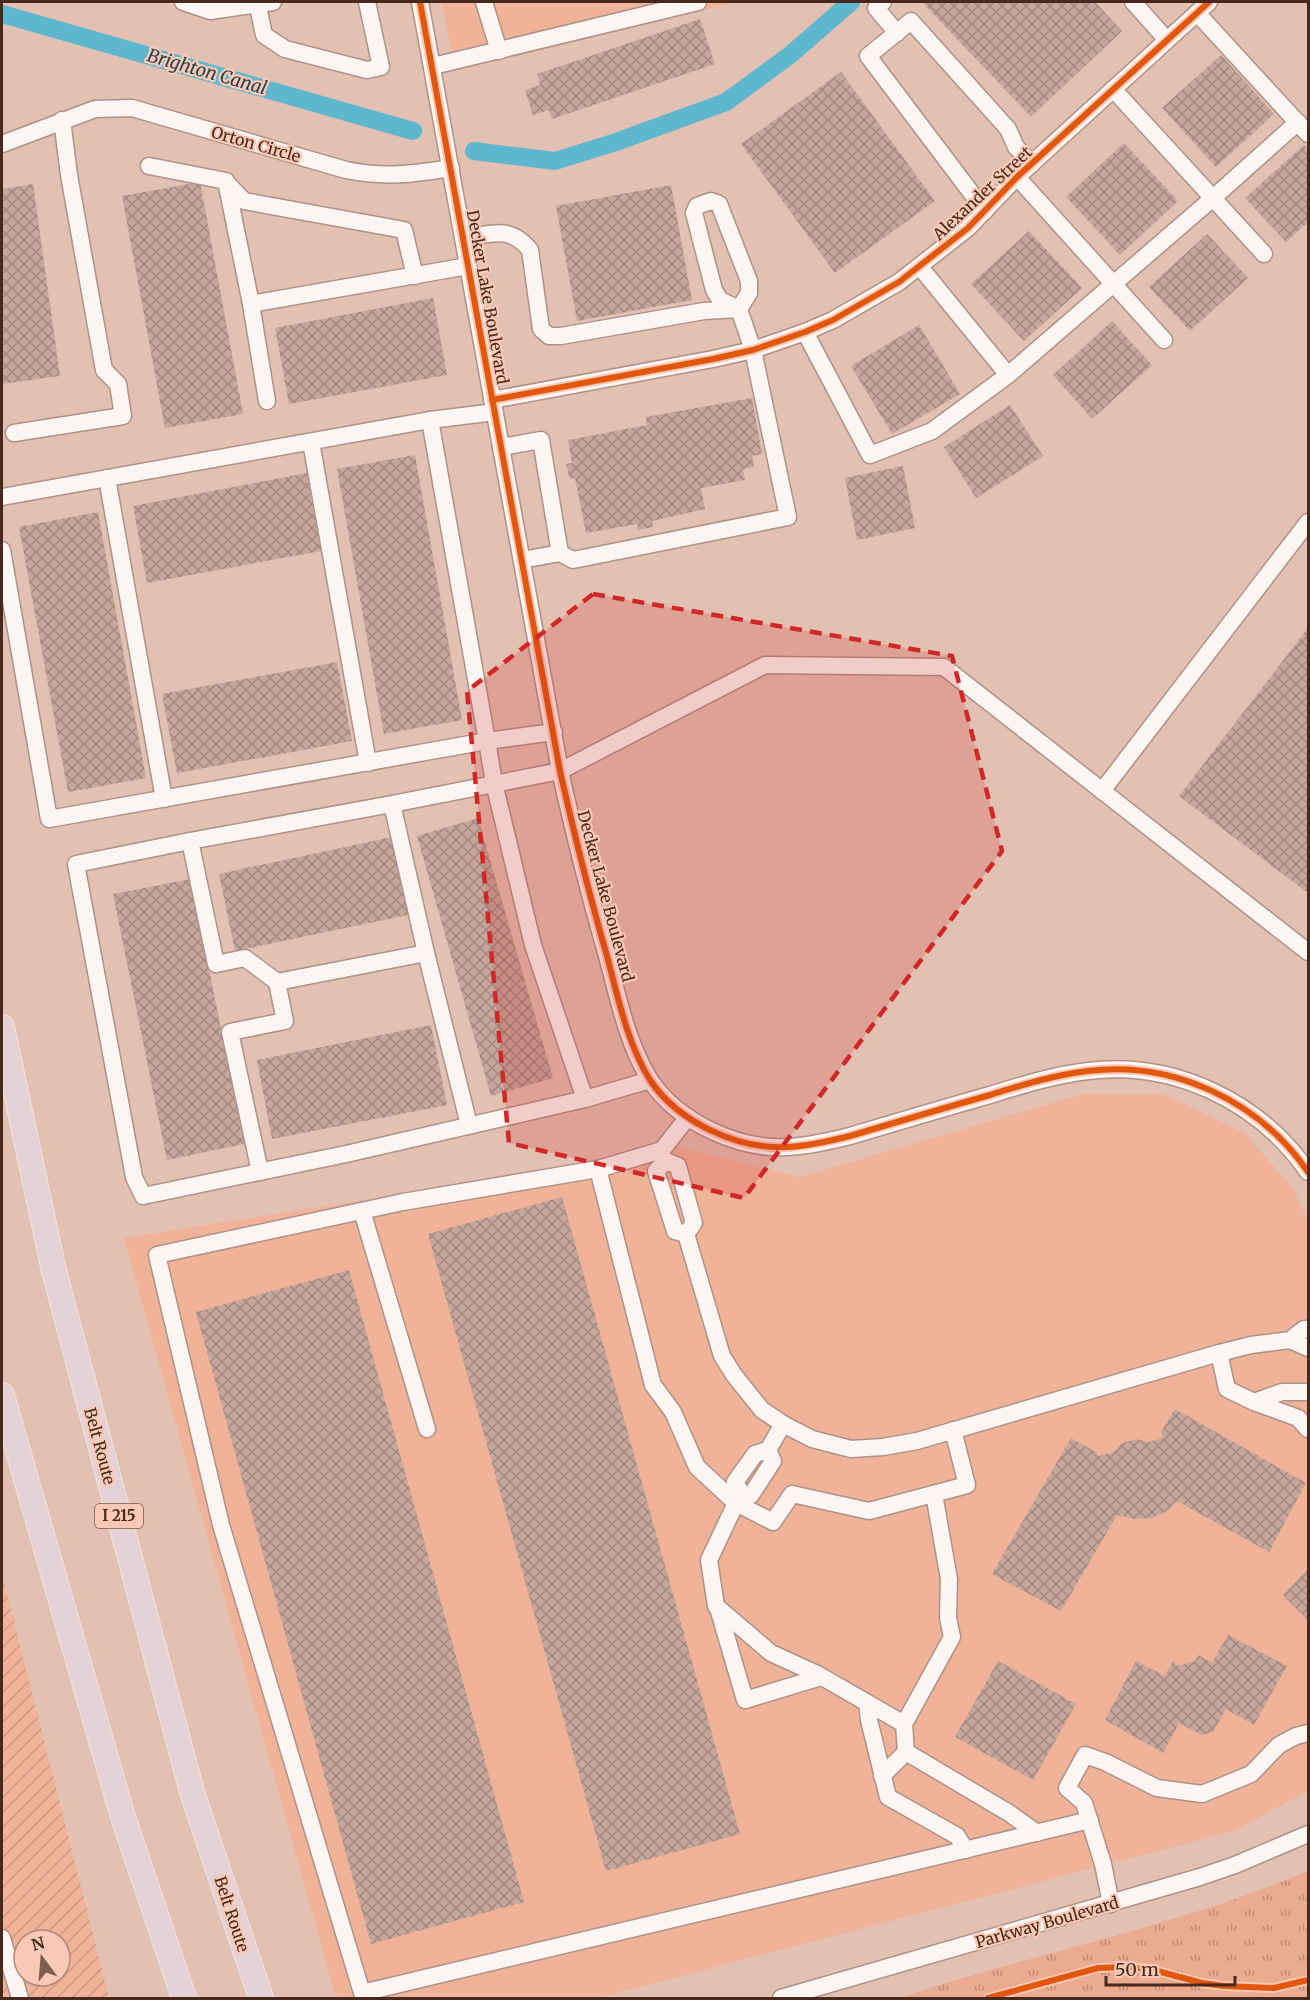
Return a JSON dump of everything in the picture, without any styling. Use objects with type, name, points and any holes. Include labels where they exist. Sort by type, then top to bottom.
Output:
[{"type":"highway","name":"Belt Route","points":[[2,1027],[54,1271],[192,1792],[261,1998]]},
{"type":"highway","points":[[2,1395],[122,1814],[184,1998]]},
{"type":"street","points":[[183,2],[210,11],[263,2],[264,35],[285,49],[367,70],[381,67],[367,2]]},
{"type":"street","name":"Decker Lake Boulevard","points":[[420,2],[560,771],[582,868],[618,998],[632,1044],[651,1080],[666,1098],[688,1117],[723,1136],[760,1146],[787,1148],[818,1144],[850,1136],[1067,1074],[1114,1069],[1144,1071],[1201,1086],[1239,1105],[1274,1132],[1299,1158],[1308,1172]]},
{"type":"street","points":[[484,2],[499,51]]},
{"type":"street","points":[[433,66],[698,2]]},
{"type":"street","points":[[884,2],[876,8],[897,33]]},
{"type":"street","points":[[1133,2],[1167,40]]},
{"type":"street","points":[[804,332],[870,455],[932,431],[1008,375],[1213,198],[1303,128],[1203,7]]},
{"type":"street","name":"Alexander Street","points":[[2,497],[430,420],[753,350],[804,332],[843,315],[899,282],[968,228],[1017,177],[1203,7]]},
{"type":"street","points":[[985,211],[868,56],[911,21],[1008,129],[1016,147],[1032,164]]},
{"type":"street","points":[[1113,89],[1264,254]]},
{"type":"street","name":"Orton Circle","points":[[2,144],[95,109],[132,108],[363,174],[406,175],[451,168]]},
{"type":"street","points":[[14,433],[123,416],[118,384],[104,370],[69,175],[62,120]]},
{"type":"street","points":[[149,166],[226,181],[244,201],[404,230],[415,276]]},
{"type":"street","points":[[1017,177],[1164,340]]},
{"type":"street","points":[[226,181],[251,304],[267,401]]},
{"type":"street","points":[[522,560],[560,553],[573,560],[788,517],[753,350],[738,309],[720,300],[714,290],[693,213],[697,206],[711,201],[719,204],[749,281],[749,293],[738,309]]},
{"type":"street","points":[[464,238],[504,232],[522,241],[530,250],[541,329],[549,336],[561,336],[704,310],[738,309]]},
{"type":"street","points":[[251,304],[468,266]]},
{"type":"street","points":[[920,267],[1008,375]]},
{"type":"street","points":[[430,420],[494,783],[533,945],[585,1099]]},
{"type":"street","points":[[501,447],[541,440],[560,553]]},
{"type":"street","points":[[310,442],[368,763]]},
{"type":"street","points":[[107,478],[164,799]]},
{"type":"street","points":[[1102,791],[1308,522]]},
{"type":"street","points":[[2,550],[49,819],[487,741],[554,732]]},
{"type":"street","points":[[651,1080],[585,1099],[143,1196],[134,1178],[76,864],[560,771],[765,664],[944,667],[1308,952]]},
{"type":"street","points":[[392,804],[426,953],[470,1125]]},
{"type":"street","points":[[190,841],[216,964],[245,958],[277,982],[285,1021],[230,1032],[260,1172]]},
{"type":"street","points":[[277,982],[426,953]]},
{"type":"street","points":[[664,1156],[688,1117]]},
{"type":"street","points":[[1090,1821],[363,1993],[221,1525],[157,1255],[362,1211],[664,1156],[678,1166],[694,1223],[686,1234],[722,1356],[734,1375],[762,1410],[783,1424],[812,1439],[851,1449],[884,1447],[917,1441],[1219,1353],[1251,1345],[1290,1340],[1304,1329],[1308,1329]]},
{"type":"street","points":[[598,1169],[653,1385],[673,1412],[697,1467],[739,1498],[773,1522],[792,1494],[869,1511],[967,1485],[953,1430]]},
{"type":"street","points":[[362,1211],[427,1429]]},
{"type":"street","points":[[1290,1340],[1308,1348]]},
{"type":"street","points":[[1219,1353],[1227,1389],[1254,1402],[1298,1418],[1308,1429]]},
{"type":"street","points":[[1254,1402],[1282,1392],[1308,1392]]},
{"type":"street","points":[[783,1424],[768,1450],[755,1454],[735,1482],[739,1498],[710,1560],[716,1606],[745,1700],[821,1677]]},
{"type":"street","points":[[882,1776],[906,1752],[904,1724],[952,1637],[948,1618],[949,1579],[934,1494]]},
{"type":"street","points":[[718,1608],[771,1653],[821,1677],[904,1724]]},
{"type":"street","points":[[867,1703],[868,1720],[888,1797],[957,1836],[966,1850]]},
{"type":"street","points":[[1111,1904],[1084,1803],[1067,1788],[1085,1755],[1105,1762],[1157,1788],[1202,1794],[1251,1774],[1279,1745],[1296,1736],[1308,1734]]},
{"type":"street","points":[[906,1752],[1009,1813],[1037,1833]]},
{"type":"street","name":"Parkway Boulevard","points":[[781,1998],[1111,1904],[1235,1865],[1308,1834]]},
{"type":"street","points":[[2,1938],[20,1998]]},
{"type":"highlighted area","points":[[593,594],[952,656],[1002,851],[744,1198],[509,1143],[467,691]]},
{"type":"shaded area","points":[[442,2],[735,2],[455,71]]},
{"type":"shaded area","points":[[1083,1094],[1165,1095],[1245,1133],[1294,1190],[1308,1222],[1308,1791],[1234,1831],[597,1998],[336,1998],[124,1238],[637,1157],[676,1147],[800,1177]]},
{"type":"shaded area","points":[[2,1574],[109,1998],[2,1998]]},
{"type":"green space","points":[[1308,1871],[1308,1998],[899,1998],[1157,1924],[1258,1891]]},
{"type":"building","points":[[922,2],[1095,2],[1122,31],[1031,117]]},
{"type":"building","points":[[700,19],[715,64],[552,119],[549,110],[533,115],[525,90],[540,85],[537,74]]},
{"type":"building","points":[[1221,55],[1274,114],[1216,167],[1162,108]]},
{"type":"building","points":[[841,72],[935,201],[835,273],[741,144]]},
{"type":"building","points":[[1124,143],[1178,201],[1120,255],[1066,197]]},
{"type":"building","points":[[1304,145],[1308,150],[1308,222],[1286,242],[1245,198]]},
{"type":"building","points":[[200,182],[243,414],[165,428],[122,196]]},
{"type":"building","points":[[33,184],[60,376],[2,384],[2,189]]},
{"type":"building","points":[[671,185],[692,300],[577,321],[556,206]]},
{"type":"building","points":[[1029,231],[1082,288],[1024,341],[971,284]]},
{"type":"building","points":[[1207,234],[1248,278],[1190,331],[1149,287]]},
{"type":"building","points":[[433,298],[447,375],[289,404],[275,328]]},
{"type":"building","points":[[1112,321],[1152,365],[1092,419],[1053,375]]},
{"type":"building","points":[[919,325],[960,394],[892,434],[851,366]]},
{"type":"building","points":[[752,398],[762,454],[752,456],[754,467],[743,469],[745,480],[701,488],[705,509],[652,521],[653,527],[638,530],[637,524],[586,533],[575,478],[570,479],[566,464],[572,463],[568,440],[647,425],[646,417]]},
{"type":"building","points":[[1010,405],[1043,456],[976,498],[944,447]]},
{"type":"building","points":[[415,455],[462,720],[384,734],[337,469]]},
{"type":"building","points":[[903,466],[915,528],[857,540],[845,478]]},
{"type":"building","points":[[307,473],[321,551],[147,583],[133,506]]},
{"type":"building","points":[[98,512],[146,778],[68,792],[19,527]]},
{"type":"building","points":[[1308,628],[1308,893],[1179,796]]},
{"type":"building","points":[[337,662],[352,741],[177,773],[162,694]]},
{"type":"building","points":[[478,818],[553,1078],[491,1096],[417,836]]},
{"type":"building","points":[[392,837],[408,915],[235,951],[219,874]]},
{"type":"building","points":[[191,879],[244,1144],[167,1160],[113,894]]},
{"type":"building","points":[[431,1025],[447,1105],[272,1139],[257,1060]]},
{"type":"building","points":[[562,1197],[740,1834],[606,1871],[428,1234]]},
{"type":"building","points":[[349,1270],[524,1902],[371,1944],[196,1312]]},
{"type":"building","points":[[1175,1409],[1306,1483],[1269,1552],[1177,1501],[1167,1511],[1152,1518],[1134,1519],[1117,1515],[1061,1611],[992,1574],[1071,1438],[1096,1452],[1098,1456],[1114,1452],[1122,1443],[1136,1439],[1148,1442],[1163,1438],[1161,1432]]},
{"type":"building","points":[[1308,1569],[1308,1620],[1283,1595]]},
{"type":"building","points":[[1228,1635],[1287,1666],[1254,1725],[1226,1709],[1213,1732],[1202,1735],[1179,1723],[1163,1753],[1105,1720],[1136,1661],[1165,1676],[1173,1661],[1178,1666],[1195,1661],[1198,1655],[1212,1663]]},
{"type":"building","points":[[998,1661],[1076,1704],[1033,1780],[955,1737]]},
{"type":"waterway","name":"Brighton Canal","points":[[474,151],[555,161],[616,142],[726,102],[790,55],[851,2]]},
{"type":"waterway","name":"Brighton Canal","points":[[2,14],[413,131]]},
{"type":"cycle path","points":[[420,2],[560,771],[624,1020],[635,1051],[650,1080],[676,1109],[711,1130],[749,1144],[788,1147],[850,1136],[1063,1075],[1120,1069],[1152,1072],[1212,1091],[1240,1106],[1288,1147],[1308,1172]]},
{"type":"cycle path","points":[[492,400],[753,350],[833,320],[899,282],[968,228],[1017,177],[1209,2]]},
{"type":"cycle path","points":[[988,1998],[1098,1968],[1150,1969],[1202,1983],[1224,1986],[1274,1988],[1308,1980]]}]
